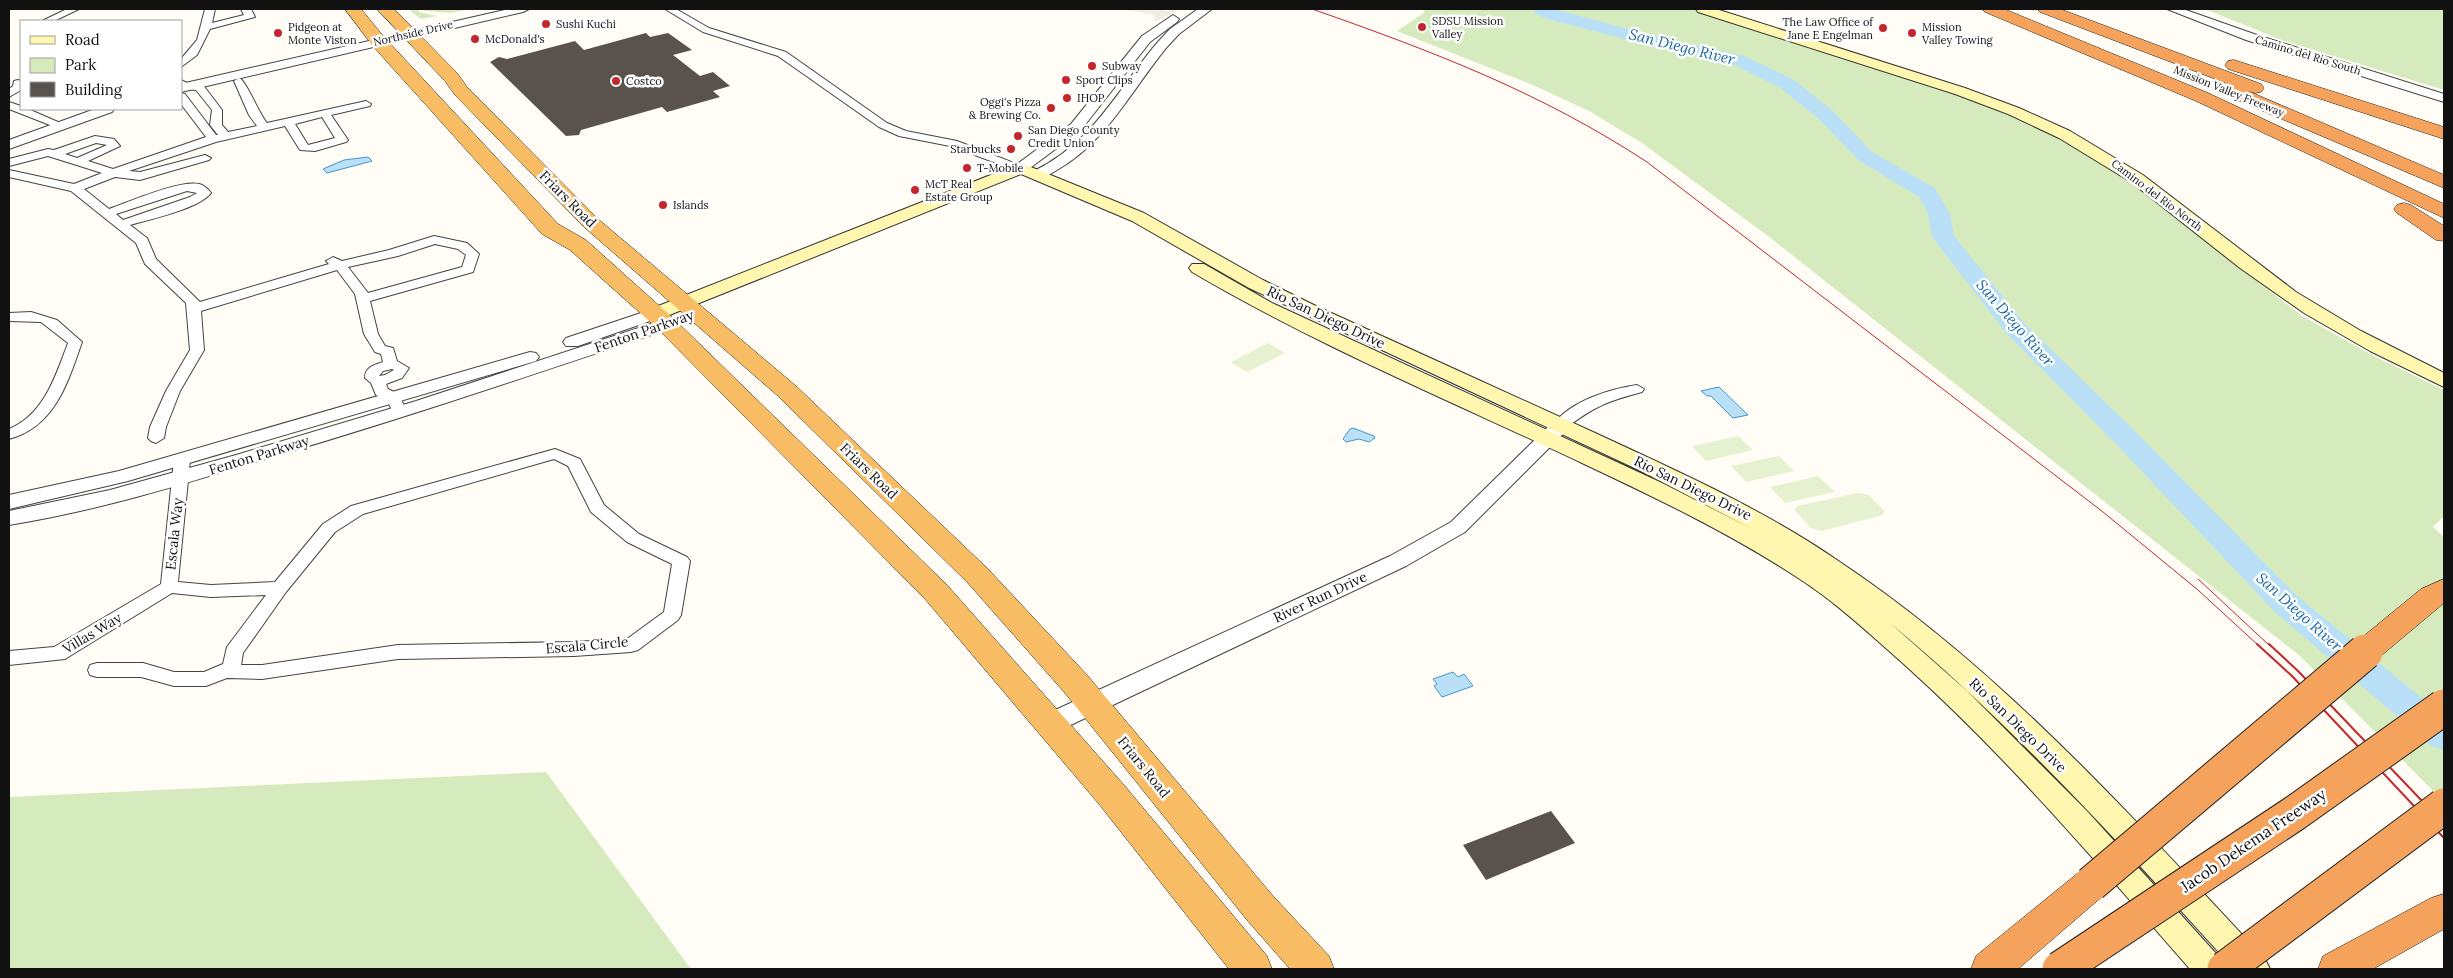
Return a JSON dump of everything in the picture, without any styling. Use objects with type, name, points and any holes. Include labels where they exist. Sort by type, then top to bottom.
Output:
[{"type":"highway","name":"Friars Road","points":[[353,9],[376,38],[550,229],[578,245],[660,319],[936,592],[1117,801],[1253,969]]},
{"type":"highway","name":"Friars Road","points":[[385,9],[451,77],[461,91],[591,223],[689,309],[787,391],[977,575],[1092,703],[1260,908],[1315,969]]},
{"type":"highway","points":[[1991,9],[2134,70],[2195,93],[2444,212]]},
{"type":"highway","name":"Mission Valley Freeway","points":[[2010,9],[2391,150]]},
{"type":"highway","name":"Mission Valley Freeway","points":[[2046,9],[2391,150],[2444,182]]},
{"type":"highway","points":[[2056,9],[2444,124]]},
{"type":"highway","points":[[2180,47],[2444,133]]},
{"type":"highway","points":[[2134,70],[2384,197],[2444,235]]},
{"type":"highway","points":[[2391,150],[2417,177],[2444,190]]},
{"type":"highway","points":[[1990,969],[2440,588]]},
{"type":"highway","name":"Jacob Dekema Freeway","points":[[2060,969],[2295,813],[2444,707]]},
{"type":"highway","points":[[2226,969],[2444,806]]},
{"type":"highway","points":[[2337,969],[2444,910]]},
{"type":"main road","name":"Camino del Rio North","points":[[1703,9],[1968,94],[2022,115],[2068,136],[2142,182],[2252,269],[2294,299],[2346,330],[2444,381]]},
{"type":"main road","name":"Rio San Diego Drive","points":[[1024,175],[1138,218],[1284,297],[1555,432],[1654,488],[1747,536],[1806,572],[1876,625],[1958,698],[2054,796],[2210,969]]},
{"type":"main road","name":"Rio San Diego Drive","points":[[1024,175],[1117,221],[1265,308],[1555,432],[1685,483],[1759,521],[1832,567],[1909,625],[1996,701],[2109,814],[2254,969]]},
{"type":"main road","name":"Fenton Parkway","points":[[660,319],[1011,189],[1024,175]]},
{"type":"main road","points":[[1265,308],[1284,297]]},
{"type":"street","points":[[49,20],[74,9]]},
{"type":"street","points":[[182,63],[194,54],[205,36],[210,9]]},
{"type":"street","points":[[207,27],[250,17],[246,9]]},
{"type":"street","name":"Northside Drive","points":[[182,87],[487,9]]},
{"type":"street","name":"Northside Drive","points":[[407,30],[523,9]]},
{"type":"street","points":[[670,9],[706,30],[782,54],[883,125],[916,137],[953,142],[1024,175]]},
{"type":"street","name":"Fenton Parkway","points":[[1024,175],[1076,127],[1146,39],[1190,9]]},
{"type":"street","name":"Fenton Parkway","points":[[1024,175],[1068,156],[1102,126],[1163,43],[1188,20],[1206,9]]},
{"type":"street","name":"Camino del Rio South","points":[[2173,9],[2250,37],[2444,98]]},
{"type":"street","points":[[9,94],[19,87],[16,81]]},
{"type":"street","points":[[239,81],[254,115],[265,128]]},
{"type":"street","points":[[213,139],[202,124],[182,87],[199,87],[217,110],[218,119],[216,125],[225,136]]},
{"type":"street","points":[[75,188],[112,173],[213,139],[366,104]]},
{"type":"street","points":[[21,110],[52,123]]},
{"type":"street","points":[[9,145],[79,110]]},
{"type":"street","points":[[9,135],[103,110]]},
{"type":"street","points":[[289,123],[304,148],[315,148],[342,140],[325,114]]},
{"type":"street","points":[[202,124],[218,119]]},
{"type":"street","points":[[916,137],[921,141],[1024,175]]},
{"type":"street","points":[[54,154],[95,139],[110,141],[114,146],[76,162]]},
{"type":"street","points":[[9,163],[28,156],[48,152],[112,173],[140,176],[205,158]]},
{"type":"street","points":[[9,174],[75,188],[142,242],[150,261],[193,302],[197,350],[173,391],[158,426],[156,438]]},
{"type":"street","points":[[108,213],[186,187],[198,188],[206,193],[194,200],[122,224]]},
{"type":"street","points":[[193,310],[268,285],[340,265],[393,253],[434,240],[462,246],[473,254],[468,269],[363,299]]},
{"type":"street","points":[[327,257],[340,265],[362,294],[371,334],[380,349],[376,354],[386,372],[381,392],[397,405]]},
{"type":"street","points":[[9,317],[31,314],[51,320],[75,342],[51,397],[34,422],[9,434]]},
{"type":"street","name":"Fenton Parkway","points":[[9,518],[59,510],[181,469],[397,405],[660,319]]},
{"type":"street","points":[[1555,432],[1586,405],[1601,397],[1638,390]]},
{"type":"street","name":"River Run Drive","points":[[1049,724],[1398,561],[1458,527],[1555,432]]},
{"type":"street","name":"Escala Circle","points":[[555,454],[574,463],[597,508],[633,538],[681,561],[672,615],[631,645],[574,649],[398,652],[262,672],[231,672],[234,652],[280,588],[329,528],[357,510],[555,454]]},
{"type":"street","name":"Fenton Parkway","points":[[9,502],[121,477],[181,469]]},
{"type":"street","name":"Escala Way","points":[[181,469],[169,587],[211,591],[280,588]]},
{"type":"street","name":"Villas Way","points":[[9,658],[58,654],[169,587]]},
{"type":"street","points":[[97,670],[143,670],[156,676],[206,679],[232,668]]},
{"type":"green space","points":[[408,9],[470,9],[450,13],[419,10],[419,12],[437,16],[421,19]]},
{"type":"green space","points":[[1422,9],[1693,9],[1982,104],[2068,142],[2129,179],[2302,316],[2374,356],[2444,390],[2444,516],[2433,527],[2444,537],[2444,802],[2300,656],[1768,236],[1642,143],[1589,111],[1533,85],[1397,31],[1425,12]]},
{"type":"green space","points":[[2205,9],[2444,9],[2444,90],[2284,41]]},
{"type":"green space","points":[[1268,343],[1285,353],[1247,372],[1231,362]]},
{"type":"green space","points":[[1738,436],[1753,450],[1706,461],[1692,446]]},
{"type":"green space","points":[[1779,456],[1794,471],[1746,482],[1731,466]]},
{"type":"green space","points":[[1818,476],[1835,492],[1785,503],[1770,487]]},
{"type":"green space","points":[[1858,493],[1869,495],[1884,511],[1883,515],[1822,531],[1811,528],[1795,511],[1797,506]]},
{"type":"green space","points":[[546,772],[691,969],[9,969],[9,797]]},
{"type":"shaded area","points":[[1119,9],[1178,10],[1154,21],[1155,17],[1151,14]]},
{"type":"water","points":[[368,157],[372,161],[327,173],[323,169],[344,160]]},
{"type":"water","points":[[1719,387],[1748,415],[1733,418],[1711,396],[1707,396],[1701,391]]},
{"type":"water","points":[[1353,428],[1375,438],[1369,442],[1359,439],[1346,442],[1343,439],[1350,429]]},
{"type":"water","points":[[1453,672],[1458,677],[1464,674],[1473,686],[1442,697],[1434,686],[1437,684],[1433,679]]},
{"type":"building","name":"Costco","points":[[646,33],[650,37],[668,33],[692,50],[673,55],[700,76],[713,72],[730,86],[713,91],[720,97],[667,112],[662,107],[581,130],[579,135],[566,136],[490,62],[499,57],[507,59],[575,41],[584,50]]},
{"type":"building","points":[[1551,811],[1575,843],[1486,880],[1463,845]]},
{"type":"waterway","name":"San Diego River","points":[[1541,9],[1553,15],[1652,41],[1738,60],[1786,83],[1826,115],[1865,156],[1927,193],[1939,214],[1943,237],[2016,329],[2126,438],[2286,604],[2444,736]]},
{"type":"tram line","points":[[1312,9],[1443,57],[1526,94],[1607,137],[1647,162],[2103,512],[2198,590],[2259,646]]},
{"type":"tram line","points":[[2198,579],[2270,646]]},
{"type":"tram line","points":[[2257,644],[2292,676],[2444,838]]},
{"type":"tram line","points":[[2269,644],[2298,671],[2444,824]]},
{"type":"place","name":"Sushi Kuchi","points":[[546,24]]},
{"type":"place","name":"SDSU Mission Valley","points":[[1422,27]]},
{"type":"place","name":"The Law Office of Jane E Engelman","points":[[1883,28]]},
{"type":"place","name":"Pidgeon at Monte Viston","points":[[278,33]]},
{"type":"place","name":"Mission Valley Towing","points":[[1912,33]]},
{"type":"place","name":"McDonald's","points":[[475,39]]},
{"type":"place","name":"Subway","points":[[1092,66]]},
{"type":"place","name":"Sport Clips","points":[[1066,80]]},
{"type":"place","name":"Costco","points":[[616,81]]},
{"type":"place","name":"IHOP","points":[[1067,98]]},
{"type":"place","name":"Oggi's Pizza & Brewing Co.","points":[[1051,108]]},
{"type":"place","name":"San Diego County Credit Union","points":[[1018,136]]},
{"type":"place","name":"Starbucks","points":[[1011,149]]},
{"type":"place","name":"T-Mobile","points":[[967,168]]},
{"type":"place","name":"McT Real Estate Group","points":[[915,190]]},
{"type":"place","name":"Islands","points":[[663,205]]}]
